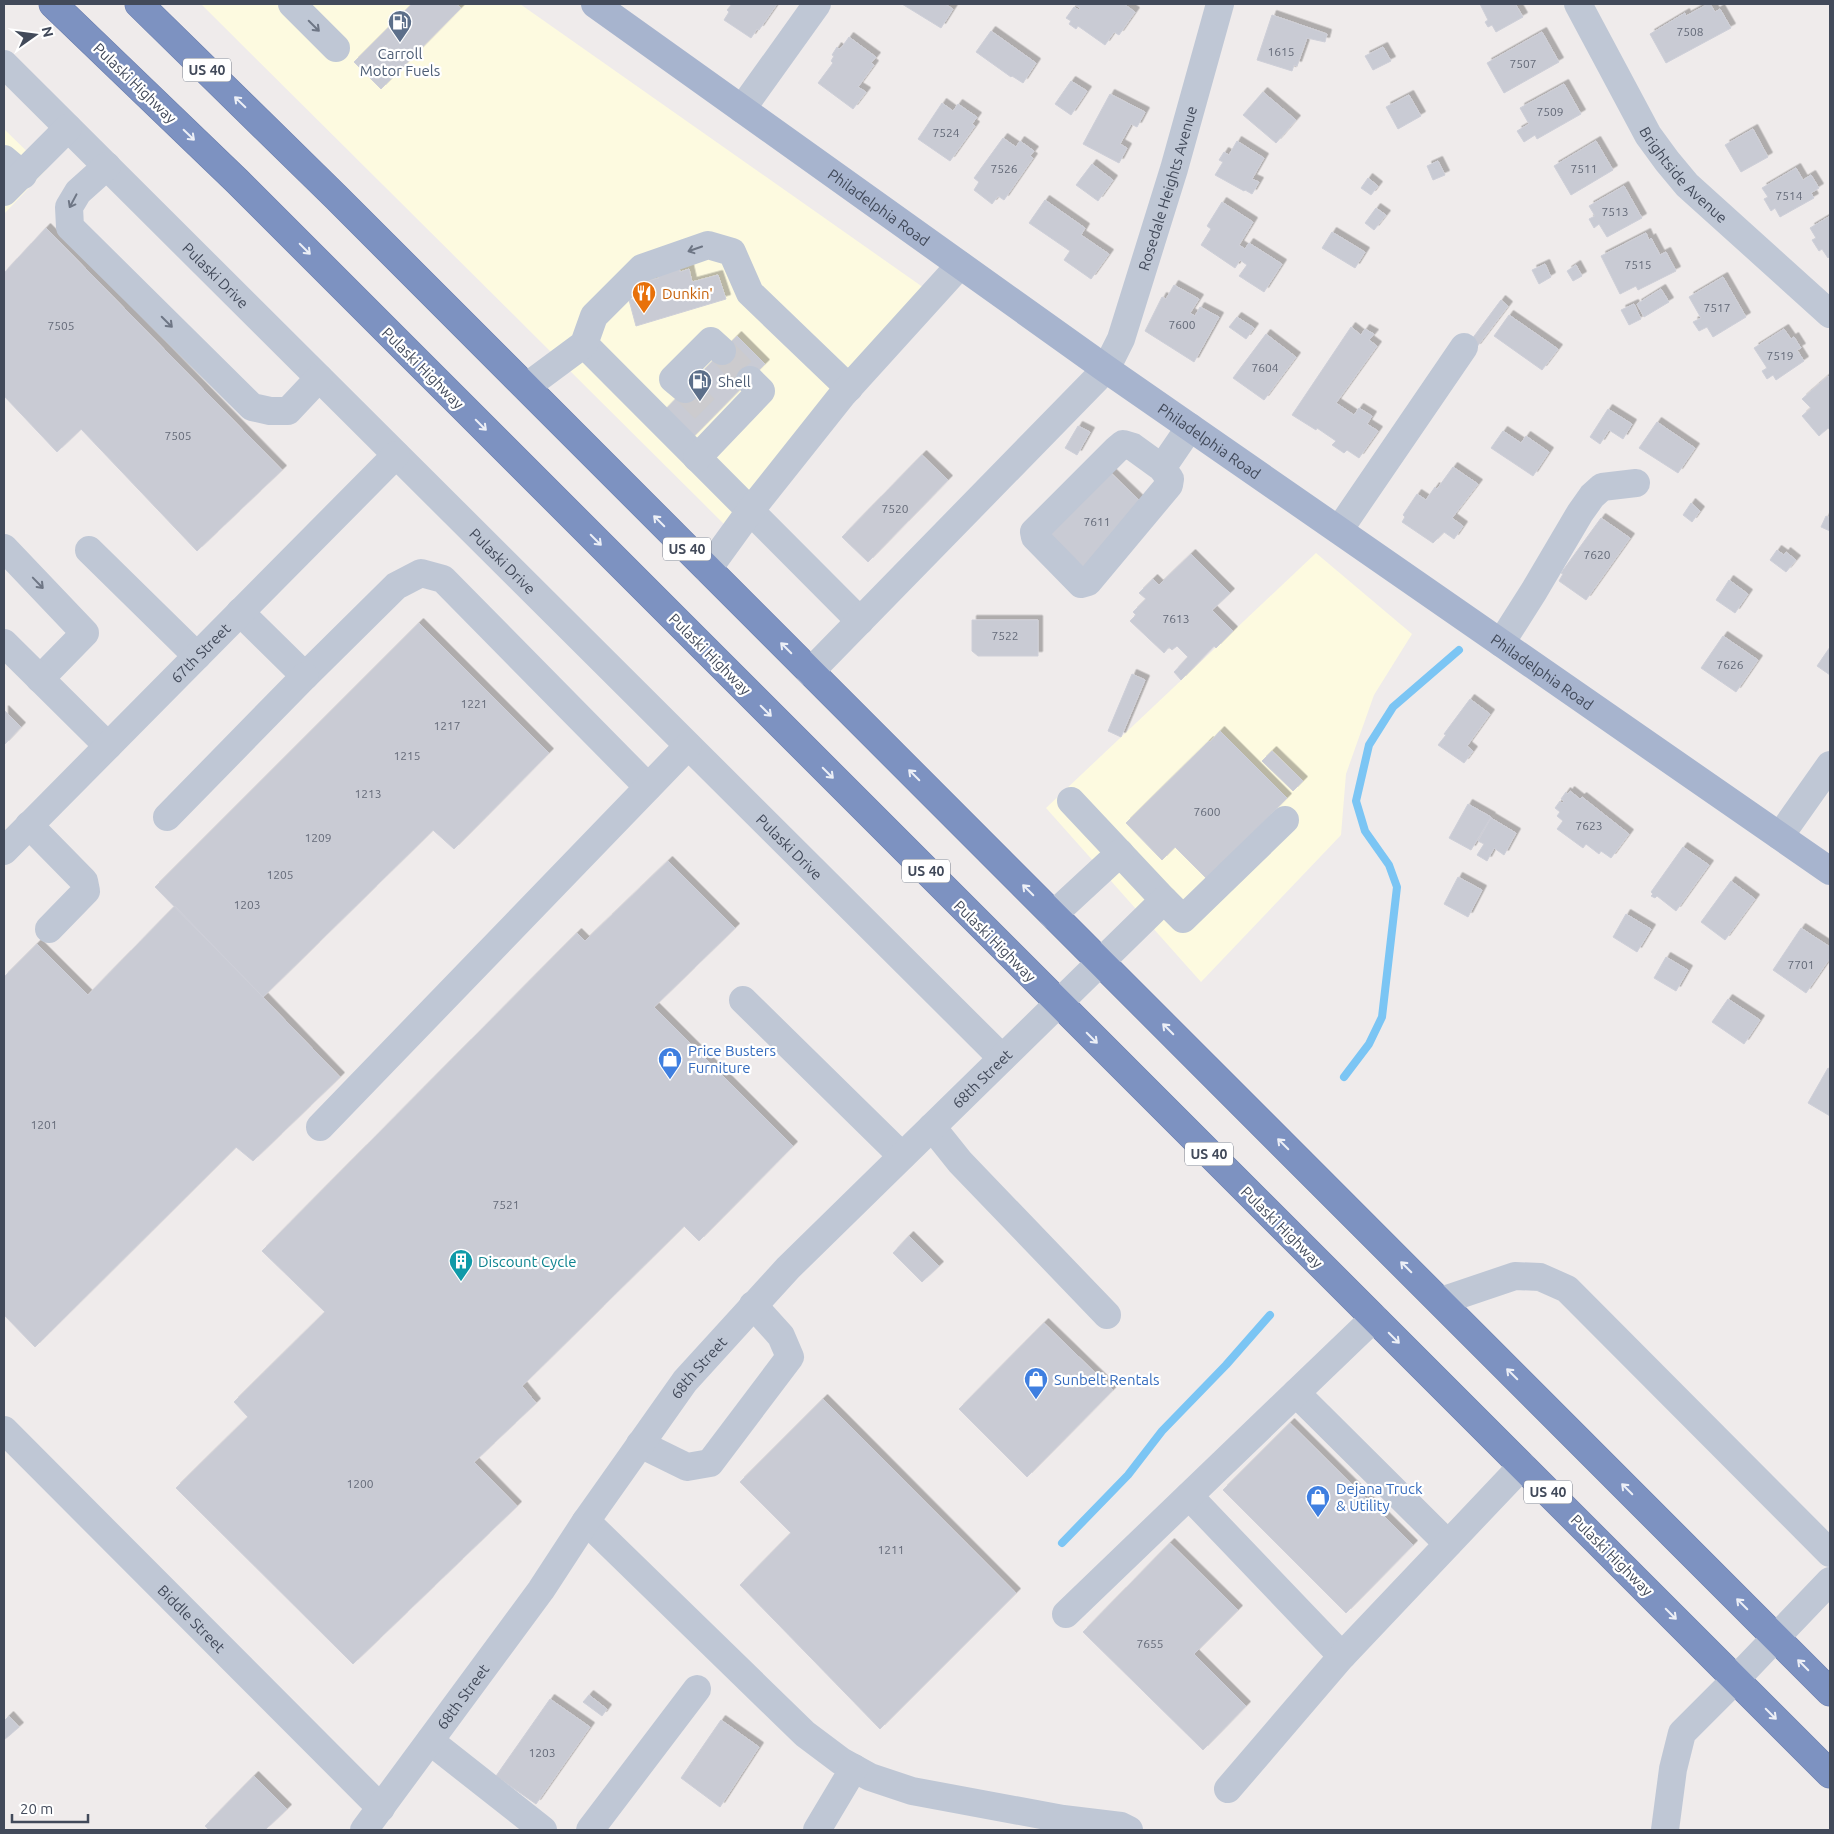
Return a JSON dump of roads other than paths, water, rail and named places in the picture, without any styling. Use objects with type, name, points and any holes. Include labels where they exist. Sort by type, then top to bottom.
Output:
[{"type":"highway","name":"Pulaski Highway","points":[[53,4],[244,188],[1830,1774]]},
{"type":"highway","name":"US 40","points":[[139,4],[526,387],[1830,1692]]},
{"type":"main road","name":"Philadelphia Road","points":[[595,4],[1106,369],[1830,871]]},
{"type":"street","points":[[292,4],[336,48]]},
{"type":"street","points":[[742,109],[816,4]]},
{"type":"street","name":"Rosedale Heights Avenue","points":[[810,672],[1106,369],[1121,339],[1127,320],[1174,169],[1220,4]]},
{"type":"street","name":"Brightside Avenue","points":[[1578,4],[1648,136],[1667,161],[1687,185],[1830,314]]},
{"type":"street","name":"Pulaski Drive","points":[[4,64],[1002,1058]]},
{"type":"street","points":[[10,175],[68,128]]},
{"type":"street","points":[[107,166],[78,192],[69,207],[70,227],[252,407],[270,411],[288,411],[319,378]]},
{"type":"street","points":[[526,387],[584,344],[594,316],[642,268],[708,245],[732,252],[750,293],[849,388]]},
{"type":"street","points":[[708,570],[750,511],[849,388],[960,265]]},
{"type":"street","points":[[645,406],[679,384],[711,341],[722,351]]},
{"type":"street","points":[[584,344],[860,621]]},
{"type":"street","points":[[1339,530],[1464,346]]},
{"type":"street","points":[[696,458],[719,424],[761,391],[750,380]]},
{"type":"street","points":[[1162,468],[1190,427]]},
{"type":"street","points":[[1123,444],[1133,447],[1162,468],[1170,478],[1169,485],[1088,582],[1081,584],[1034,537],[1034,532],[1123,444]]},
{"type":"street","name":"67th Street","points":[[4,851],[396,454]]},
{"type":"street","points":[[1501,643],[1580,512],[1592,496],[1602,487],[1636,483]]},
{"type":"street","points":[[4,548],[85,633],[40,679]]},
{"type":"street","points":[[89,550],[197,656]]},
{"type":"street","points":[[167,818],[305,676],[396,586],[421,573],[443,579],[648,787]]},
{"type":"street","points":[[240,612],[305,676]]},
{"type":"street","points":[[4,643],[108,746]]},
{"type":"street","points":[[320,1126],[688,746]]},
{"type":"street","points":[[1780,836],[1830,765]]},
{"type":"street","points":[[1071,801],[1183,919],[1285,820]]},
{"type":"street","points":[[29,825],[84,881],[86,891],[49,929]]},
{"type":"street","points":[[1053,915],[1120,853]]},
{"type":"street","name":"68th Street","points":[[364,1830],[541,1590],[586,1521],[685,1381],[788,1268],[1164,900]]},
{"type":"street","points":[[744,1000],[902,1156]]},
{"type":"street","points":[[932,1127],[960,1162],[1107,1315]]},
{"type":"street","points":[[1441,1302],[1515,1276],[1540,1277],[1567,1289],[1830,1553]]},
{"type":"street","points":[[640,1444],[687,1466],[710,1463],[790,1357],[781,1336],[753,1305]]},
{"type":"street","points":[[1066,1614],[1374,1318]]},
{"type":"street","points":[[1296,1394],[1448,1544]]},
{"type":"street","name":"Biddle Street","points":[[4,1430],[380,1808]]},
{"type":"street","points":[[1228,1789],[1342,1656],[1522,1466]]},
{"type":"street","points":[[1189,1496],[1342,1656]]},
{"type":"street","points":[[586,1521],[804,1734],[841,1762],[870,1777],[912,1791],[1063,1819],[1121,1826],[1129,1830]]},
{"type":"street","points":[[1665,1830],[1673,1768],[1682,1733],[1736,1680],[1830,1581]]},
{"type":"street","points":[[590,1830],[697,1689]]},
{"type":"street","points":[[430,1741],[543,1830]]},
{"type":"street","points":[[817,1830],[854,1768]]},
{"type":"waterway","points":[[1344,1077],[1369,1044],[1382,1017],[1397,887],[1389,865],[1365,831],[1356,801],[1369,745],[1393,707],[1459,650]]},
{"type":"waterway","points":[[1062,1543],[1128,1475],[1162,1431],[1226,1365],[1270,1315]]},
{"type":"tunnel","points":[[722,351],[750,380]]},
{"type":"tunnel","points":[[685,389],[713,417]]},
{"type":"place","name":"Carroll Motor Fuels","points":[[400,43]]},
{"type":"place","name":"Dunkin'","points":[[644,314]]},
{"type":"place","name":"Shell","points":[[700,402]]},
{"type":"place","name":"Price Busters Furniture","points":[[670,1080]]},
{"type":"place","name":"Discount Cycle","points":[[461,1282]]},
{"type":"place","name":"Sunbelt Rentals","points":[[1036,1400]]},
{"type":"place","name":"Dejana Truck & Utility","points":[[1318,1518]]}]
